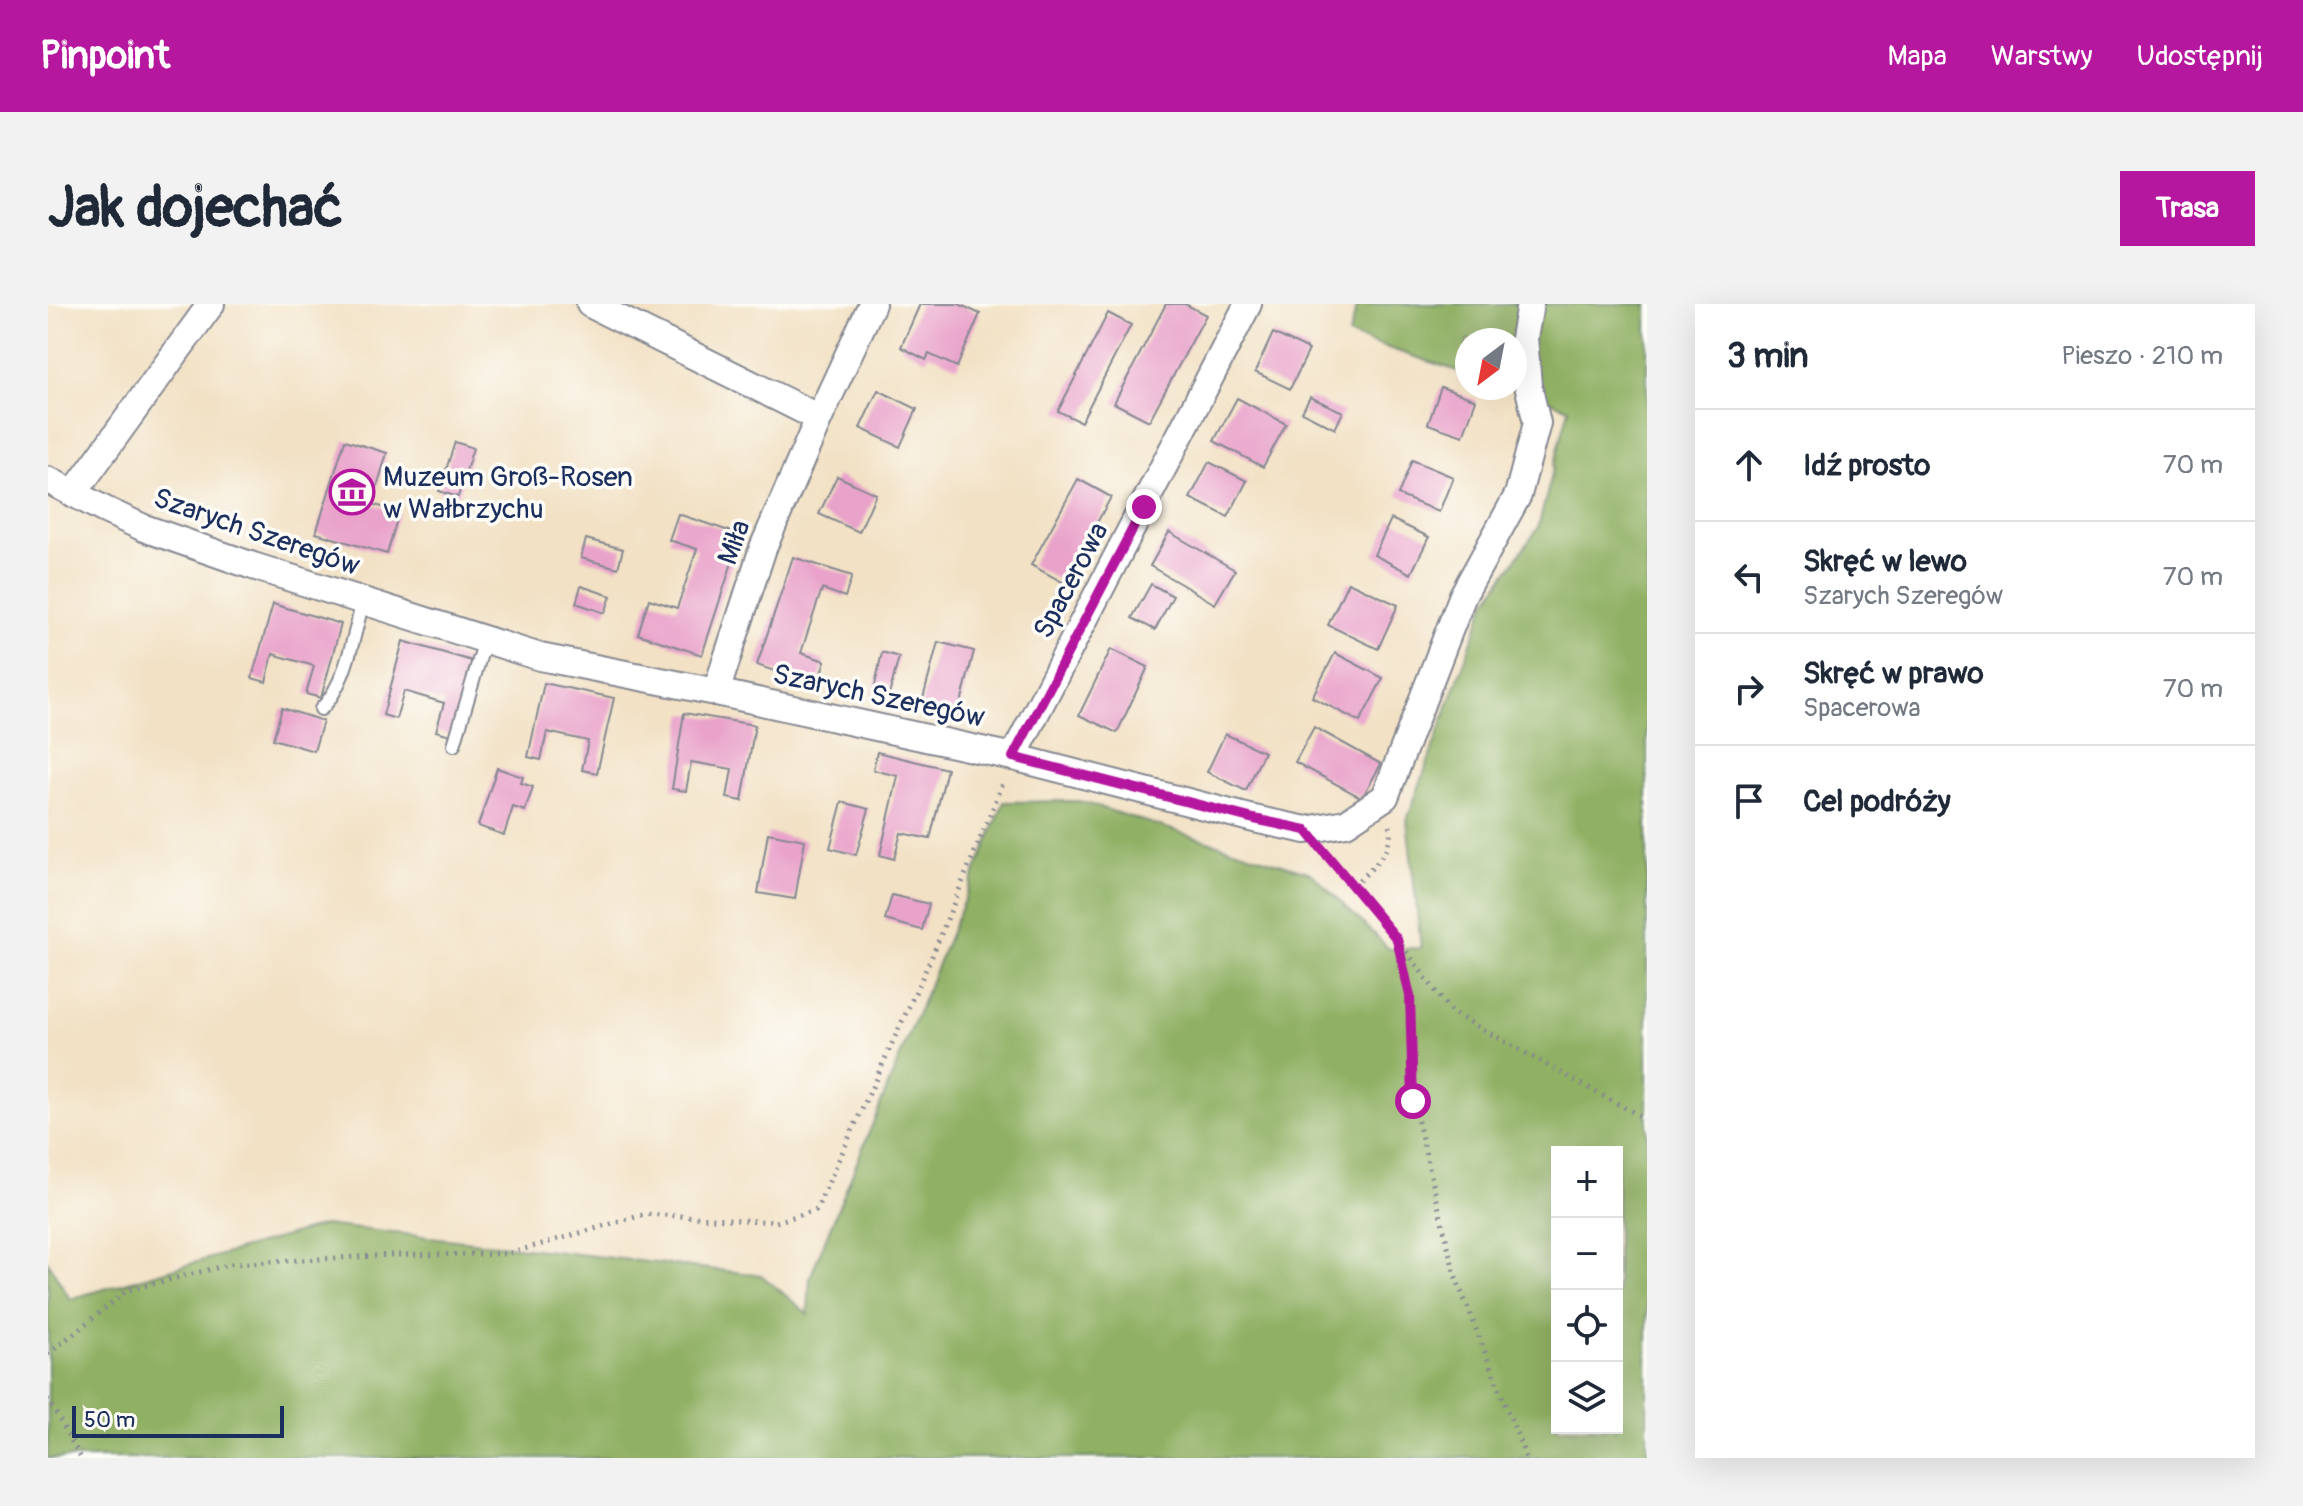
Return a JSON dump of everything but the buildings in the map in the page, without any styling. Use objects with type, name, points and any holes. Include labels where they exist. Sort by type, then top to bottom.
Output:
[{"type":"street","points":[[73,494],[211,304]]},
{"type":"street","points":[[590,304],[819,418]]},
{"type":"street","name":"Miła","points":[[716,692],[763,548],[872,304]]},
{"type":"street","name":"Spacerowa","points":[[1013,757],[1248,304]]},
{"type":"street","points":[[1385,797],[1463,595],[1518,495],[1537,423],[1528,385],[1524,338],[1530,304]]},
{"type":"street","name":"Szarych Szeregów","points":[[48,480],[144,528],[540,657],[1013,757],[1306,830],[1346,823],[1385,797]]},
{"type":"lane","points":[[321,709],[330,700],[339,682],[363,601]]},
{"type":"lane","points":[[454,745],[485,640]]},
{"type":"path","points":[[48,1354],[128,1290],[232,1264],[391,1255],[507,1254],[646,1214],[776,1222],[816,1210],[932,956],[1013,757]]},
{"type":"path","points":[[1353,886],[1377,864],[1392,837],[1385,797]]},
{"type":"path","points":[[1306,830],[1397,939],[1451,1012],[1647,1120]]},
{"type":"path","points":[[1397,939],[1410,996],[1413,1101],[1455,1275],[1526,1458]]},
{"type":"path","points":[[48,1399],[81,1458]]},
{"type":"green space","points":[[1358,304],[1647,304],[1647,1458],[48,1458],[48,1262],[70,1299],[324,1225],[761,1275],[808,1314],[810,1277],[1004,802],[1079,801],[1311,873],[1389,949],[1421,948],[1407,820],[1486,602],[1538,528],[1569,408],[1527,394],[1527,328],[1455,328],[1455,370],[1349,335]]},
{"type":"place","name":"Muzeum Groß-Rosen w Wałbrzychu","points":[[352,492]]},
{"type":"route","points":[[1144,507],[1013,757],[1306,830],[1397,939],[1410,996],[1413,1101]]}]
